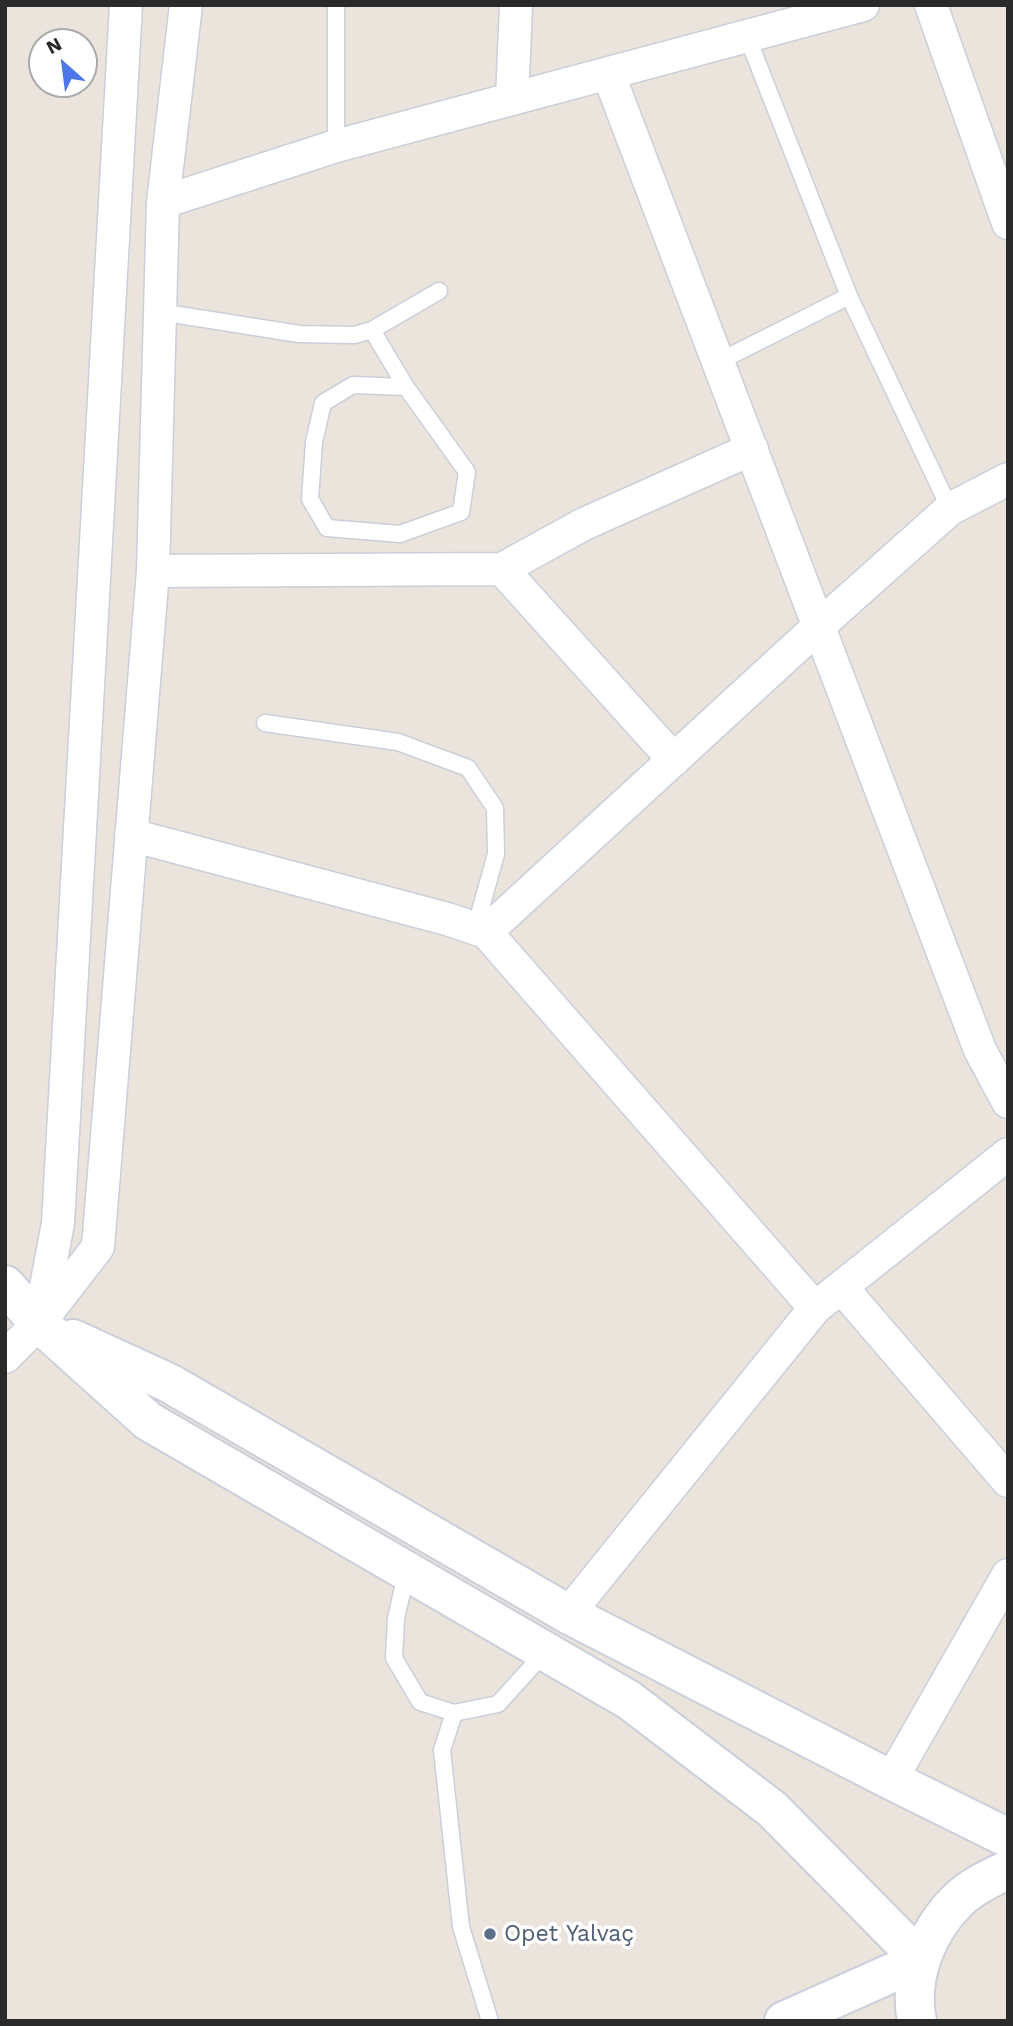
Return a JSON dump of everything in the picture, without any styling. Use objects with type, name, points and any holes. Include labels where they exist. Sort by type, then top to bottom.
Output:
[{"type":"street","points":[[39,1324],[58,1223],[125,5]]},
{"type":"street","points":[[5,1357],[39,1324],[98,1247],[153,571],[163,202],[186,5]]},
{"type":"street","points":[[512,99],[516,5]]},
{"type":"street","points":[[163,202],[336,146],[863,5]]},
{"type":"street","points":[[931,5],[1006,207]]},
{"type":"street","points":[[608,73],[980,1049],[1008,1102]]},
{"type":"street","points":[[153,571],[502,569],[584,524],[752,449]]},
{"type":"street","points":[[481,931],[950,509],[1008,480]]},
{"type":"street","points":[[502,569],[674,760]]},
{"type":"street","points":[[131,835],[447,919],[481,931],[815,1308]]},
{"type":"street","points":[[568,1614],[815,1308],[1008,1154]]},
{"type":"street","points":[[5,1285],[39,1324],[148,1421],[629,1700],[772,1809],[920,1960]]},
{"type":"street","points":[[842,1287],[1008,1481]]},
{"type":"street","points":[[39,1324],[169,1383],[568,1614],[1008,1838]]},
{"type":"street","points":[[891,1780],[1008,1574]]},
{"type":"street","points":[[917,2021],[917,1976],[920,1960],[930,1937],[957,1901],[980,1883],[1008,1870]]},
{"type":"street","points":[[784,2021],[920,1960]]},
{"type":"lane","points":[[336,5],[336,146]]},
{"type":"lane","points":[[747,36],[849,296],[950,509]]},
{"type":"lane","points":[[160,312],[299,334],[354,335],[372,330],[439,291]]},
{"type":"lane","points":[[718,362],[849,296]]},
{"type":"lane","points":[[372,330],[406,387],[467,472],[461,512],[400,534],[327,528],[310,499],[314,442],[323,403],[353,386],[406,387]]},
{"type":"lane","points":[[265,723],[398,743],[468,768],[495,808],[496,854],[481,931]]},
{"type":"lane","points":[[407,1571],[396,1618],[394,1658],[419,1702],[454,1713],[498,1704],[546,1651]]},
{"type":"lane","points":[[454,1713],[442,1750],[461,1927],[490,2021]]},
{"type":"place","name":"Opet Yalvaç","points":[[490,1934]]}]
